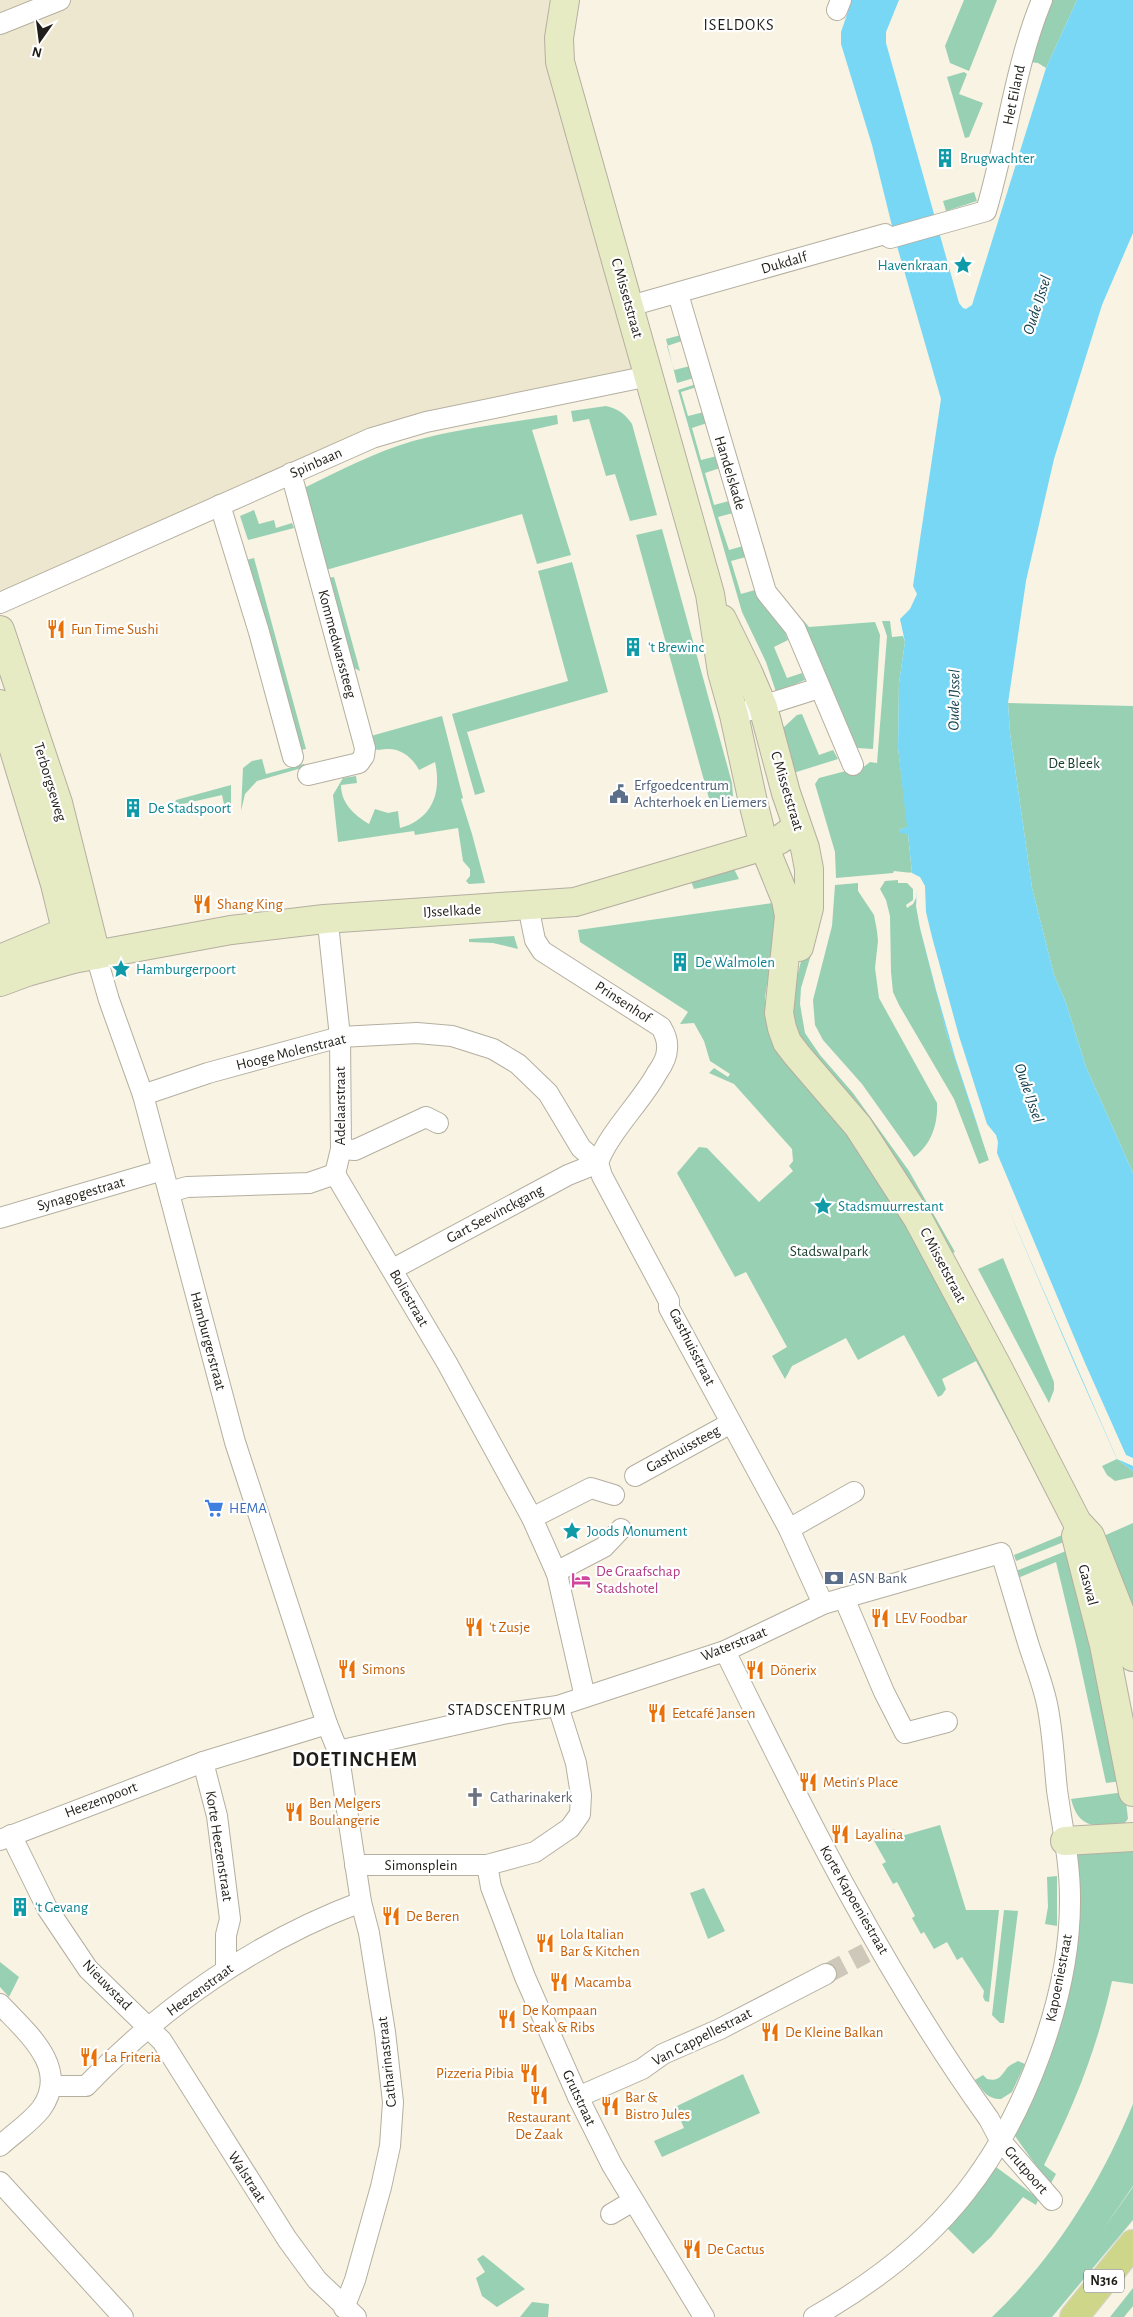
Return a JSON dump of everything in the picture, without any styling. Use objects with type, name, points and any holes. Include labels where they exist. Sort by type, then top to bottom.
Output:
[{"type":"main road","name":"N316","points":[[1074,2317],[1133,2244]]},
{"type":"street","points":[[0,24],[60,0]]},
{"type":"street","name":"C Missetstraat","points":[[565,0],[559,38],[560,62],[710,594],[722,672],[734,715],[764,846],[786,900],[789,916],[779,1013],[782,1028],[787,1042],[858,1126],[918,1219],[997,1366],[1077,1522]]},
{"type":"street","name":"Het Eiland","points":[[890,238],[986,211],[998,172],[1017,75],[1042,0]]},
{"type":"street","name":"Dukdalf","points":[[678,294],[885,234],[890,238]]},
{"type":"street","points":[[630,306],[678,294]]},
{"type":"street","name":"Handelskade","points":[[678,294],[766,592],[795,628],[852,765]]},
{"type":"street","name":"Spinbaan","points":[[6,600],[372,438],[398,429],[649,376]]},
{"type":"street","name":"Kommedwarssteeg","points":[[291,473],[365,748],[364,756],[359,763],[308,775]]},
{"type":"street","points":[[220,505],[259,632],[293,757]]},
{"type":"street","name":"C Missetstraat","points":[[710,594],[763,707],[809,869],[809,908],[799,949],[781,995]]},
{"type":"street","name":"Terborgseweg","points":[[0,630],[58,803],[87,950]]},
{"type":"street","points":[[734,715],[819,688]]},
{"type":"street","name":"Terborgseweg","points":[[0,704],[55,884],[65,932],[87,950]]},
{"type":"street","name":"IJsselkade","points":[[0,982],[87,950],[324,918],[575,902],[764,846],[790,834],[798,827]]},
{"type":"street","name":"Prinsenhof","points":[[528,906],[535,940],[542,951],[661,1027],[667,1038],[668,1050],[663,1064],[648,1089],[605,1147],[598,1163]]},
{"type":"street","name":"Adelaarstraat","points":[[324,918],[329,932],[340,1037],[342,1149],[335,1174]]},
{"type":"street","points":[[0,959],[65,932]]},
{"type":"street","name":"Hamburgerstraat","points":[[87,950],[109,1000],[143,1095],[235,1442],[327,1724]]},
{"type":"street","name":"Hooge Molenstraat","points":[[143,1095],[208,1073],[340,1037],[417,1033],[452,1036],[493,1049],[518,1064],[548,1093],[581,1148],[598,1163]]},
{"type":"street","points":[[342,1149],[355,1150],[426,1117],[438,1123]]},
{"type":"street","name":"Gart Seevinckgang","points":[[393,1269],[568,1175],[598,1163]]},
{"type":"street","name":"Gasthuisstraat","points":[[598,1163],[602,1176],[669,1301],[669,1308],[789,1529],[823,1604]]},
{"type":"street","name":"Synagogestraat","points":[[0,1218],[163,1170]]},
{"type":"street","points":[[169,1192],[187,1187],[309,1183],[335,1174]]},
{"type":"street","name":"Boliestraat","points":[[335,1174],[393,1269],[532,1518],[556,1573]]},
{"type":"street","name":"Gasthuissteeg","points":[[635,1476],[731,1423]]},
{"type":"street","points":[[532,1518],[591,1488],[614,1495]]},
{"type":"street","points":[[789,1529],[854,1492]]},
{"type":"street","name":"Gaswal","points":[[1077,1522],[1090,1536],[1120,1612],[1133,1656]]},
{"type":"street","name":"Gaswal","points":[[1077,1522],[1076,1541],[1104,1645],[1133,1792]]},
{"type":"street","points":[[338,1751],[507,1713],[558,1706],[585,1697],[556,1573],[604,1547],[621,1529]]},
{"type":"street","name":"Waterstraat","points":[[585,1697],[725,1650],[823,1604],[1001,1554]]},
{"type":"street","name":"Kapoeniestraat","points":[[814,2317],[841,2302],[904,2255],[965,2194],[1000,2140],[1024,2094],[1051,2024],[1066,1954],[1070,1900],[1065,1841],[1047,1703],[1001,1554]]},
{"type":"street","points":[[844,1598],[884,1692],[905,1733],[947,1722]]},
{"type":"street","name":"Korte Kapoeniestraat","points":[[725,1650],[873,1949],[909,1998],[989,2119],[1000,2140]]},
{"type":"street","name":"Simonsplein","points":[[355,1865],[487,1865],[535,1852],[570,1828],[580,1814],[580,1795],[576,1763],[558,1706]]},
{"type":"street","points":[[203,1762],[327,1724],[338,1751],[361,1902]]},
{"type":"street","name":"Heezenpoort","points":[[5,1838],[203,1762]]},
{"type":"street","name":"Korte Heezenstraat","points":[[203,1762],[217,1816],[230,1919],[226,1935],[226,1969]]},
{"type":"street","points":[[1065,1841],[1133,1836]]},
{"type":"street","name":"Nieuwstad","points":[[5,1838],[47,1908],[88,1969],[150,2028]]},
{"type":"street","name":"Grutstraat","points":[[487,1865],[491,1887],[525,1977],[578,2097],[612,2165],[704,2317]]},
{"type":"street","name":"Heezenstraat","points":[[51,2086],[86,2086],[150,2028],[226,1969],[294,1930],[361,1902]]},
{"type":"street","name":"Catharinastraat","points":[[350,2312],[355,2280],[381,2187],[390,2146],[393,2102],[382,2014],[369,1934],[361,1902]]},
{"type":"street","name":"Van Cappellestraat","points":[[578,2097],[642,2068],[663,2054],[720,2029],[826,1974]]},
{"type":"street","points":[[0,2004],[37,2043],[46,2056],[51,2086],[47,2099],[40,2111],[0,2146]]},
{"type":"street","name":"Walstraat","points":[[150,2028],[162,2041],[287,2238],[317,2280],[350,2312]]},
{"type":"street","name":"Grutpoort","points":[[1000,2140],[1052,2200]]},
{"type":"street","points":[[0,2182],[123,2317]]},
{"type":"street","points":[[611,2214],[633,2201]]},
{"type":"shaded area","points":[[0,0],[567,0],[563,27],[648,381],[389,425],[0,600]]},
{"type":"green space","points":[[964,0],[997,0],[969,71],[950,63],[945,46]]},
{"type":"green space","points":[[1052,0],[1077,0],[1046,68],[1038,63],[1030,62]]},
{"type":"green space","points":[[964,72],[967,74],[959,94],[983,103],[969,137],[965,138],[947,77]]},
{"type":"green space","points":[[974,192],[977,201],[946,211],[943,201]]},
{"type":"green space","points":[[681,335],[682,341],[668,346],[666,339]]},
{"type":"green space","points":[[672,364],[674,370],[690,366],[694,378],[677,383]]},
{"type":"green space","points":[[696,384],[697,387],[681,392],[688,416],[704,412],[707,423],[692,428],[701,460],[717,456],[720,468],[705,473],[714,505],[729,501],[733,513],[718,517],[729,550],[743,546],[746,557],[731,561],[741,594],[755,590],[763,604],[782,625],[788,640],[774,647],[787,678],[802,673],[805,680],[776,692],[766,662],[742,612],[678,390]]},
{"type":"green space","points":[[606,406],[621,412],[632,424],[657,515],[630,521],[615,474],[606,476],[589,419],[573,422],[571,411]]},
{"type":"green space","points":[[557,415],[558,424],[532,430],[571,555],[537,564],[522,514],[326,570],[304,488],[371,456],[399,445],[467,429]]},
{"type":"green space","points":[[254,510],[259,524],[274,520],[276,528],[292,523],[294,528],[248,540],[240,516]]},
{"type":"green space","points":[[662,529],[732,783],[733,796],[710,802],[636,535]]},
{"type":"green space","points":[[254,558],[306,749],[301,750],[297,745],[246,560]]},
{"type":"green space","points":[[572,562],[608,692],[467,732],[485,792],[475,795],[452,714],[568,681],[538,571]]},
{"type":"green space","points":[[334,577],[360,671],[352,667],[327,578]]},
{"type":"green space","points":[[802,619],[809,627],[875,622],[880,635],[873,749],[857,748]]},
{"type":"green space","points":[[882,621],[890,621],[892,637],[903,636],[905,642],[899,683],[898,748],[908,827],[899,830],[908,834],[912,873],[894,871],[893,873],[836,878],[835,852],[815,784],[819,778],[865,766],[870,762],[877,763],[887,636]]},
{"type":"green space","name":"De Bleek","points":[[1008,703],[1133,706],[1133,1173],[1086,1067],[1066,1003],[1054,975],[1032,888],[1010,733]]},
{"type":"green space","points":[[802,714],[819,755],[833,750],[838,759],[790,774],[782,729],[797,715]]},
{"type":"green space","points":[[442,716],[463,798],[461,799],[485,883],[469,884],[466,881],[470,876],[470,869],[463,861],[458,828],[415,835],[414,831],[338,842],[333,795],[343,778],[356,776],[357,783],[341,785],[343,797],[349,808],[369,824],[375,809],[388,813],[398,811],[400,828],[411,824],[427,811],[432,803],[437,784],[435,762],[419,770],[406,754],[391,749],[374,749],[371,736]]},
{"type":"green space","points":[[262,759],[266,774],[304,764],[305,767],[257,781],[245,794],[241,811],[243,768],[252,761]]},
{"type":"green space","points":[[231,785],[231,808],[225,809],[222,795],[174,806],[176,800]]},
{"type":"green space","points":[[731,863],[739,879],[694,889],[691,881]]},
{"type":"green space","points":[[898,880],[898,883],[907,883],[913,889],[913,900],[906,905],[907,908],[913,904],[916,898],[946,1032],[989,1160],[979,1164],[954,1099],[893,992],[890,916],[886,900],[880,889],[885,881]]},
{"type":"green space","points":[[858,883],[858,891],[874,915],[877,931],[878,941],[875,968],[879,998],[937,1103],[933,1133],[925,1146],[914,1157],[862,1084],[823,1040],[815,1025],[813,1000],[832,926],[835,885]]},
{"type":"green space","points":[[822,896],[819,928],[801,988],[800,1004],[805,1033],[820,1055],[853,1093],[909,1171],[955,1252],[949,1254],[803,1045],[795,1023],[794,1001],[803,955]]},
{"type":"green space","name":"Stadswalpark","points":[[780,902],[765,997],[766,1010],[850,1133],[918,1241],[1053,1505],[976,1361],[942,1379],[946,1389],[938,1397],[904,1335],[858,1360],[846,1338],[792,1366],[785,1379],[772,1356],[787,1347],[746,1272],[735,1277],[677,1173],[699,1147],[707,1148],[759,1202],[793,1171],[789,1166],[793,1161],[792,1149],[734,1084],[709,1073],[714,1068],[728,1077],[730,1074],[710,1061],[704,1041],[694,1023],[680,1024],[688,1012],[580,942],[578,930]]},
{"type":"green space","points":[[514,936],[518,949],[493,943],[469,942],[469,939]]},
{"type":"green space","points":[[1003,1258],[1054,1382],[1054,1390],[1049,1403],[978,1269]]},
{"type":"green space","points":[[1117,1459],[1133,1471],[1133,1477],[1115,1481],[1107,1475],[1102,1466]]},
{"type":"green space","points":[[1133,1523],[1133,1629],[1099,1538]]},
{"type":"green space","points":[[1067,1533],[1069,1540],[1016,1561],[1014,1555]]},
{"type":"green space","points":[[1071,1549],[1122,1781],[1106,1783],[1056,1562],[1018,1578],[1016,1571]]},
{"type":"green space","points":[[1125,1792],[1128,1819],[1122,1826],[1097,1826],[1084,1821],[1074,1809],[1071,1799]]},
{"type":"green space","points":[[940,1825],[966,1910],[999,1910],[989,2002],[985,2001],[983,1997],[984,1991],[962,1957],[957,1960],[947,1942],[934,1949],[924,1932],[921,1934],[912,1918],[915,1916],[897,1882],[893,1884],[882,1864],[886,1862],[873,1839],[894,1829],[898,1837]]},
{"type":"green space","points":[[1133,1848],[1133,1984],[1112,1981],[1084,2075],[1066,2120],[1044,2165],[1056,2174],[1050,2185],[1015,2136],[1015,2133],[1047,2066],[1067,2000],[1077,1932],[1078,1853]]},
{"type":"green space","points":[[1057,1876],[1057,1926],[1045,1924],[1048,1907],[1047,1877]]},
{"type":"green space","points":[[704,1888],[725,1931],[708,1939],[690,1893]]},
{"type":"green space","points":[[1004,1910],[1018,1911],[1004,2023],[1000,2023],[992,2015]]},
{"type":"green space","points":[[0,1962],[19,1977],[9,1997],[0,1987]]},
{"type":"green space","points":[[1018,2061],[1025,2064],[1012,2092],[1001,2099],[989,2096],[975,2080],[983,2075],[987,2079],[997,2079],[1008,2067]]},
{"type":"green space","points":[[743,2074],[760,2113],[662,2157],[654,2141],[684,2128],[675,2107]]},
{"type":"green space","points":[[1133,2104],[1133,2186],[1102,2231],[1133,2187],[1133,2220],[1052,2317],[992,2317],[1036,2270],[1074,2218],[1091,2191]]},
{"type":"green space","points":[[993,2167],[996,2167],[1038,2200],[1036,2205],[1023,2197],[991,2237],[973,2254],[946,2227]]},
{"type":"green space","points":[[483,2255],[525,2289],[497,2307],[482,2296],[476,2278],[485,2272],[477,2259]]},
{"type":"green space","points":[[1133,2288],[1133,2306],[1124,2317],[1110,2317]]},
{"type":"green space","points":[[532,2302],[549,2304],[548,2317],[520,2317]]},
{"type":"water","name":"Oude IJssel","points":[[852,0],[899,0],[886,32],[886,43],[959,303],[966,309],[972,305],[1046,68],[1077,0],[1133,0],[1133,233],[1102,305],[1054,459],[1026,581],[1008,703],[1010,733],[1032,888],[1054,975],[1066,1003],[1086,1067],[1133,1173],[1133,1471],[1117,1459],[1016,1227],[971,1109],[946,1032],[920,928],[916,906],[917,891],[912,873],[908,834],[899,833],[899,830],[907,827],[898,748],[899,683],[905,642],[900,619],[910,609],[917,594],[913,586],[941,399],[897,246],[872,145],[841,44],[841,32]]},
{"type":"pier","points":[[910,872],[920,877],[925,886],[926,912],[932,937],[959,1036],[987,1124],[996,1135],[998,1142],[997,1153],[1085,1363],[1126,1455],[1133,1458],[1133,1466],[1117,1459],[1016,1227],[989,1160],[955,1057],[936,990],[920,928],[916,906],[917,891],[912,884]]},
{"type":"tunnel","points":[[826,1974],[866,1953]]},
{"type":"place","name":"Brugwachter","points":[[945,158]]},
{"type":"place","name":"Havenkraan","points":[[963,265]]},
{"type":"place","name":"Fun Time Sushi","points":[[56,629]]},
{"type":"place","name":"'t Brewinc","points":[[633,647]]},
{"type":"place","name":"Erfgoedcentrum Achterhoek en Liemers","points":[[619,794]]},
{"type":"place","name":"De Stadspoort","points":[[133,808]]},
{"type":"place","name":"Shang King","points":[[202,904]]},
{"type":"place","name":"De Walmolen","points":[[680,962]]},
{"type":"place","name":"Hamburgerpoort","points":[[121,969]]},
{"type":"place","name":"Stadsmuurrestant","points":[[823,1206]]},
{"type":"place","name":"HEMA","points":[[214,1508]]},
{"type":"place","name":"Joods Monument","points":[[572,1531]]},
{"type":"place","name":"ASN Bank","points":[[834,1578]]},
{"type":"place","name":"De Graafschap Stadshotel","points":[[581,1580]]},
{"type":"place","name":"LEV Foodbar","points":[[880,1618]]},
{"type":"place","name":"'t Zusje","points":[[474,1627]]},
{"type":"place","name":"Simons","points":[[347,1669]]},
{"type":"place","name":"Dönerix","points":[[755,1670]]},
{"type":"place","name":"Eetcafé Jansen","points":[[657,1713]]},
{"type":"place","name":"Metin's Place","points":[[808,1782]]},
{"type":"place","name":"Catharinakerk","points":[[475,1797]]},
{"type":"place","name":"Ben Melgers Boulangerie","points":[[294,1812]]},
{"type":"place","name":"Layalina","points":[[840,1834]]},
{"type":"place","name":"'t Gevang","points":[[20,1907]]},
{"type":"place","name":"De Beren","points":[[391,1916]]},
{"type":"place","name":"Lola Italian Bar & Kitchen","points":[[545,1943]]},
{"type":"place","name":"Macamba","points":[[559,1982]]},
{"type":"place","name":"De Kompaan Steak & Ribs","points":[[507,2019]]},
{"type":"place","name":"De Kleine Balkan","points":[[770,2032]]},
{"type":"place","name":"La Friteria","points":[[89,2057]]},
{"type":"place","name":"Pizzeria Pibia","points":[[529,2073]]},
{"type":"place","name":"Restaurant De Zaak","points":[[539,2095]]},
{"type":"place","name":"Bar & Bistro Jules","points":[[610,2106]]},
{"type":"place","name":"De Cactus","points":[[692,2249]]},
{"type":"district","name":"ISELDOKS","points":[[739,25]]},
{"type":"district","name":"STADSCENTRUM","points":[[507,1710]]},
{"type":"district","name":"DOETINCHEM","points":[[355,1760]]}]
